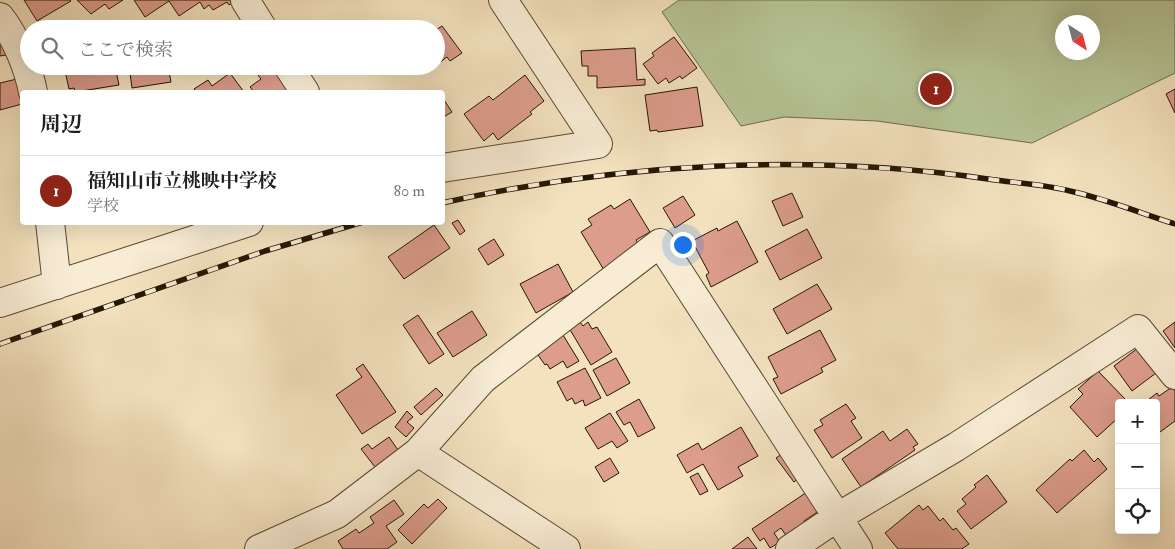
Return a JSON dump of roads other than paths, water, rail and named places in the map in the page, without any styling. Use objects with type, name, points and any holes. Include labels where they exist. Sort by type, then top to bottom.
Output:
[{"type":"street","points":[[244,0],[257,20]]},
{"type":"street","points":[[445,168],[598,144],[503,0]]},
{"type":"street","points":[[0,17],[9,29],[20,54]]},
{"type":"street","points":[[29,75],[33,90]]},
{"type":"street","points":[[294,75],[304,90]]},
{"type":"street","points":[[50,225],[57,285]]},
{"type":"street","points":[[0,303],[240,225]]},
{"type":"street","points":[[259,549],[337,514],[418,452],[483,380],[660,243],[836,518],[858,549]]},
{"type":"street","points":[[790,549],[836,518],[956,447],[1138,329],[1175,375]]},
{"type":"street","points":[[418,452],[566,549]]},
{"type":"railway","points":[[445,202],[509,189],[645,171],[714,166],[851,166],[920,171],[1050,187],[1097,198],[1175,224]]},
{"type":"railway","points":[[0,344],[265,251],[353,225]]},
{"type":"place","name":"福知山市立桃映中学校","points":[[936,89]]}]
